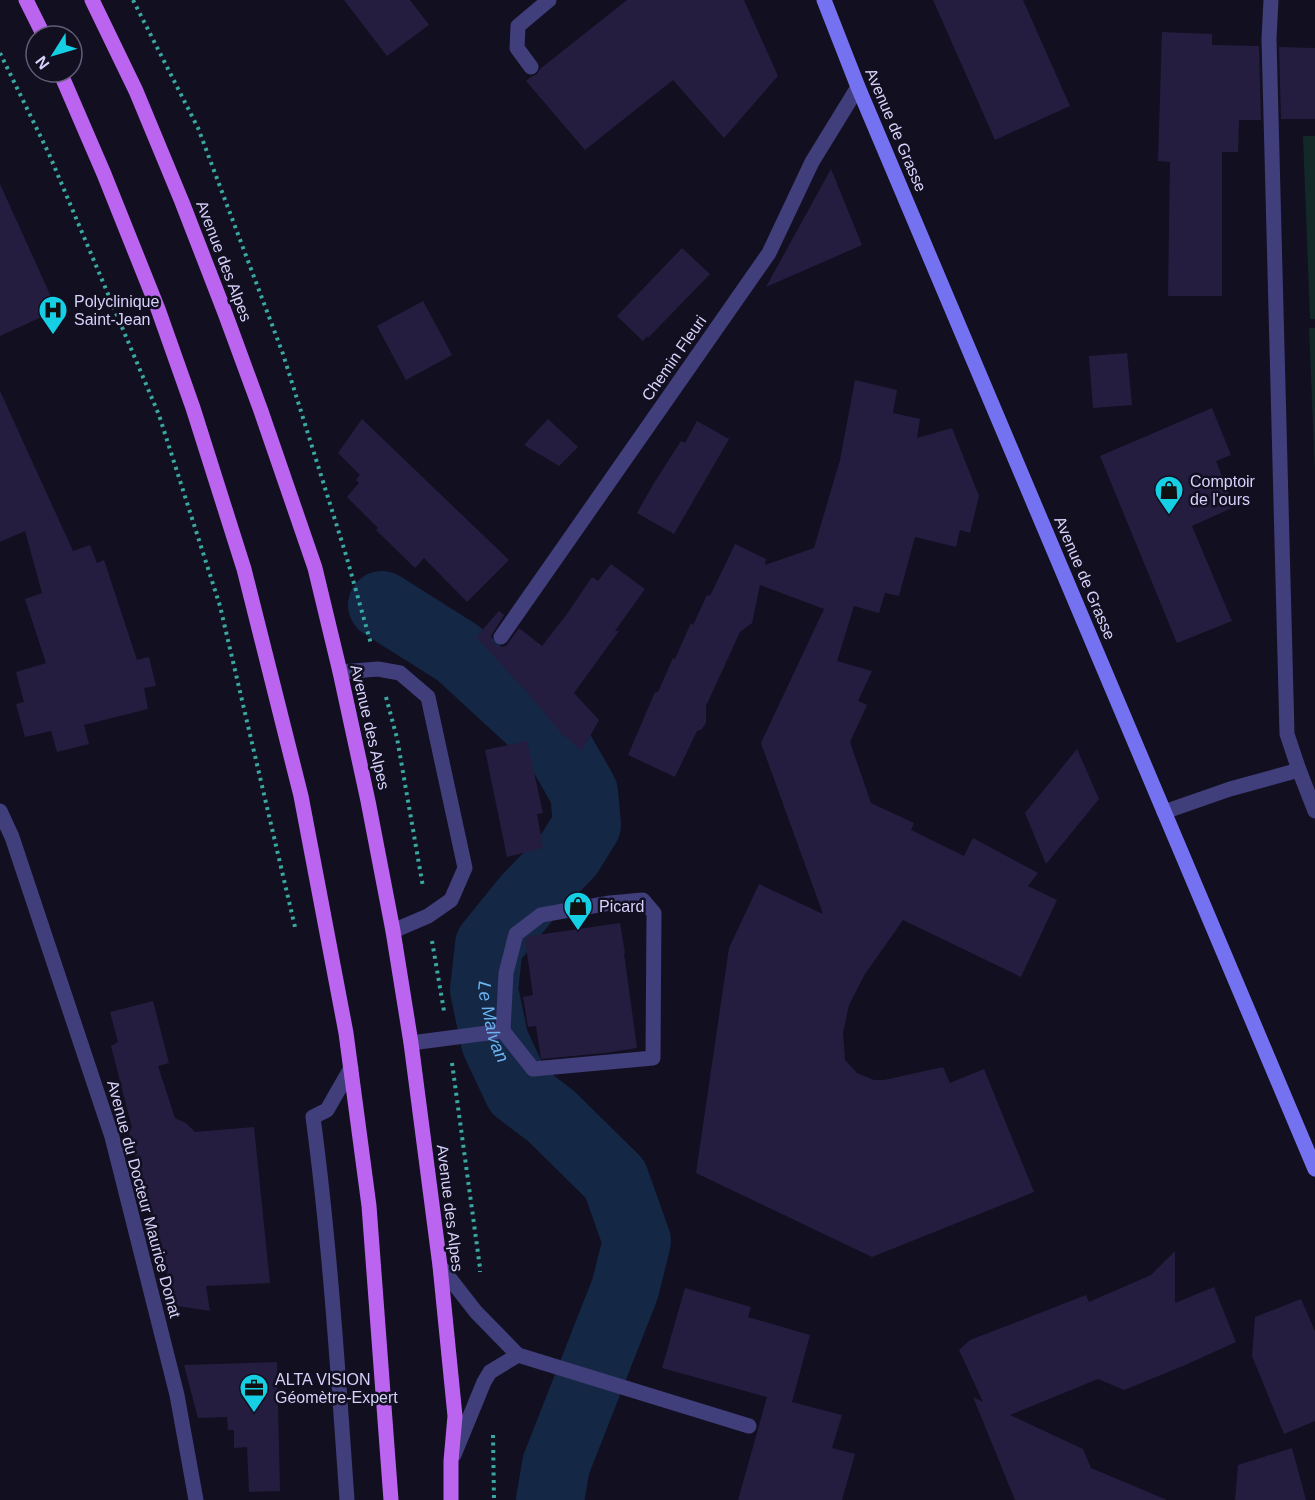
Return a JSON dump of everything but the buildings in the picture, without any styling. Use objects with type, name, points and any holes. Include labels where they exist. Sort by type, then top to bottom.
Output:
[{"type":"main road","points":[[26,0],[38,24]]},
{"type":"main road","name":"Avenue des Alpes","points":[[92,0],[136,91],[157,141],[245,368],[315,568],[340,672],[393,931],[411,1043],[440,1266],[455,1416],[451,1461],[451,1500]]},
{"type":"main road","name":"Avenue de Grasse","points":[[824,0],[858,87],[1315,1169]]},
{"type":"main road","points":[[65,84],[162,320],[193,408],[244,569],[301,796],[346,1032],[369,1206],[391,1500]]},
{"type":"street","points":[[531,67],[517,48],[518,26],[549,0]]},
{"type":"street","points":[[1271,0],[1269,39],[1287,734],[1315,811]]},
{"type":"street","name":"Chemin Fleuri","points":[[501,637],[769,253],[812,162],[858,87]]},
{"type":"street","points":[[340,672],[378,669],[400,674],[428,697],[465,868],[451,900],[428,916],[393,931]]},
{"type":"street","points":[[1164,812],[1230,789],[1299,770]]},
{"type":"street","name":"Avenue du Docteur Maurice Donat","points":[[0,811],[16,848],[112,1137],[177,1395],[196,1500]]},
{"type":"street","points":[[643,900],[654,913],[653,1058],[533,1069],[503,1031],[506,972],[516,934],[541,915],[610,903],[643,900]]},
{"type":"street","points":[[411,1043],[503,1031]]},
{"type":"street","points":[[347,1500],[335,1326],[321,1174],[313,1117],[327,1110],[351,1068]]},
{"type":"street","points":[[440,1266],[476,1312],[518,1355],[749,1426]]},
{"type":"street","points":[[451,1461],[490,1372],[518,1355]]},
{"type":"path","points":[[0,53],[49,154],[159,415],[220,606],[298,937]]},
{"type":"green space","points":[[1303,136],[1315,136],[1315,319],[1310,319]]},
{"type":"green space","points":[[1309,328],[1315,328],[1315,473]]},
{"type":"waterway","name":"Le Malvan","points":[[382,605],[458,653],[556,743],[584,792],[587,825],[569,854],[527,898],[489,945],[484,990],[495,1042],[518,1091],[551,1116],[615,1179],[637,1241],[625,1289],[556,1465],[550,1500]]},
{"type":"place","name":"Polyclinique Saint-Jean","points":[[53,336]]},
{"type":"place","name":"Comptoir de l'ours","points":[[1169,516]]},
{"type":"place","name":"Picard","points":[[578,932]]},
{"type":"place","name":"ALTA VISION Géomètre-Expert","points":[[254,1414]]}]
